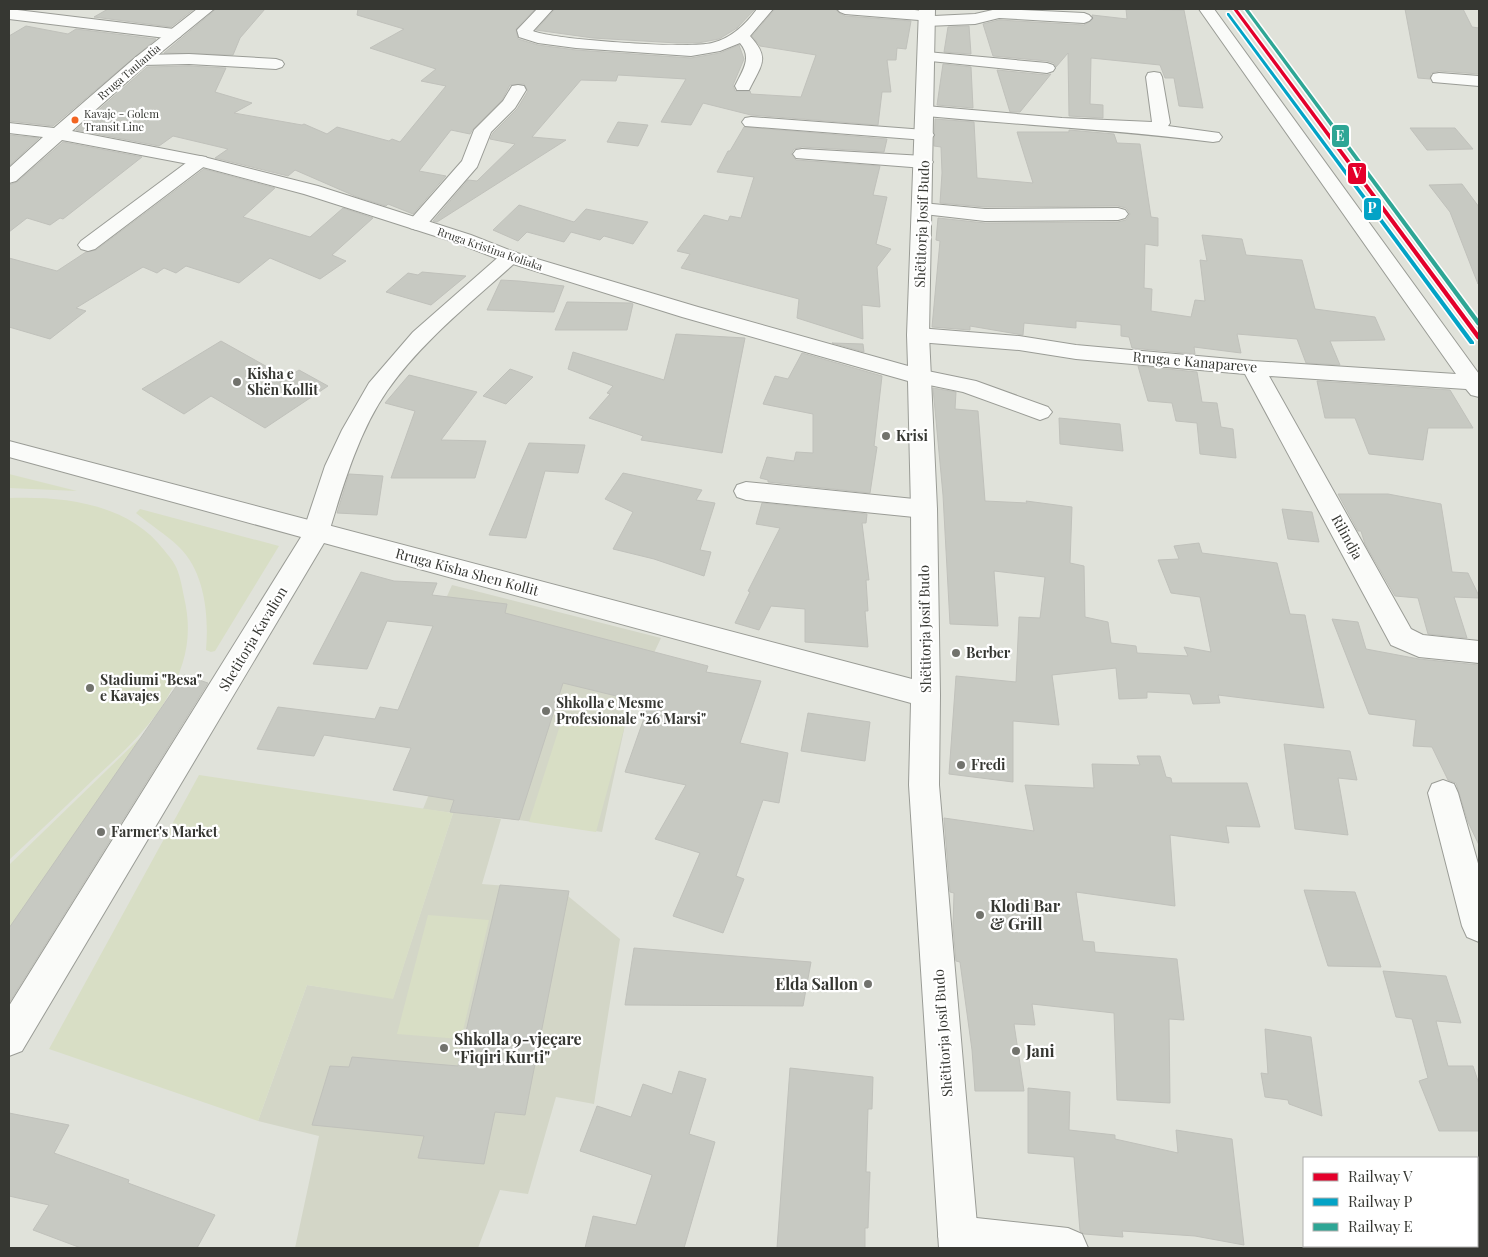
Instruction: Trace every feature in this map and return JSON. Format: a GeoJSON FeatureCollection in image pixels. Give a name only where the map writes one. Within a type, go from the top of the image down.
{"type":"FeatureCollection","features":[{"type":"Feature","properties":{"kind":"street","name":"Rruga Taulantia"},"geometry":{"type":"LineString","coordinates":[[9,177],[142,60],[206,9]]}},
{"type":"Feature","properties":{"kind":"street"},"geometry":{"type":"LineString","coordinates":[[545,9],[525,30],[525,34],[576,43],[690,51],[715,48],[742,36],[750,30],[764,9]]}},
{"type":"Feature","properties":{"kind":"street"},"geometry":{"type":"LineString","coordinates":[[845,9],[975,19],[1000,13],[1084,18]]}},
{"type":"Feature","properties":{"kind":"street"},"geometry":{"type":"LineString","coordinates":[[1206,9],[1476,386]]}},
{"type":"Feature","properties":{"kind":"street"},"geometry":{"type":"LineString","coordinates":[[9,14],[174,34]]}},
{"type":"Feature","properties":{"kind":"street","name":"Shëtitorja Josif Budo"},"geometry":{"type":"LineString","coordinates":[[926,15],[928,57],[918,335],[924,508],[926,694],[924,785],[959,1242]]}},
{"type":"Feature","properties":{"kind":"street"},"geometry":{"type":"LineString","coordinates":[[742,36],[756,52],[756,58],[743,86]]}},
{"type":"Feature","properties":{"kind":"street"},"geometry":{"type":"LineString","coordinates":[[928,57],[1047,68]]}},
{"type":"Feature","properties":{"kind":"street"},"geometry":{"type":"LineString","coordinates":[[142,60],[189,59],[276,64]]}},
{"type":"Feature","properties":{"kind":"street"},"geometry":{"type":"LineString","coordinates":[[802,154],[925,136],[1062,123],[1159,127],[1161,123],[1154,77]]}},
{"type":"Feature","properties":{"kind":"street"},"geometry":{"type":"LineString","coordinates":[[1439,78],[1479,81]]}},
{"type":"Feature","properties":{"kind":"street"},"geometry":{"type":"LineString","coordinates":[[416,224],[471,163],[483,130],[509,104],[518,90]]}},
{"type":"Feature","properties":{"kind":"street"},"geometry":{"type":"LineString","coordinates":[[751,122],[925,136]]}},
{"type":"Feature","properties":{"kind":"street"},"geometry":{"type":"LineString","coordinates":[[1137,127],[1213,137]]}},
{"type":"Feature","properties":{"kind":"street","name":"Rruga Kristina Koliaka"},"geometry":{"type":"LineString","coordinates":[[9,128],[58,134],[200,161],[311,190],[510,257],[690,312],[918,376],[968,386],[1040,412]]}},
{"type":"Feature","properties":{"kind":"street"},"geometry":{"type":"LineString","coordinates":[[88,245],[200,161]]}},
{"type":"Feature","properties":{"kind":"street"},"geometry":{"type":"LineString","coordinates":[[922,209],[985,215],[1118,214]]}},
{"type":"Feature","properties":{"kind":"street","name":"Shetitorja Kavalion"},"geometry":{"type":"LineString","coordinates":[[9,1038],[310,545],[338,466],[354,430],[377,388],[421,337],[510,257]]}},
{"type":"Feature","properties":{"kind":"street","name":"Rruga e Kanapareve"},"geometry":{"type":"LineString","coordinates":[[918,335],[1019,343],[1076,352],[1476,386]]}},
{"type":"Feature","properties":{"kind":"street","name":"Rilindja"},"geometry":{"type":"LineString","coordinates":[[1253,368],[1401,637],[1419,646],[1479,652]]}},
{"type":"Feature","properties":{"kind":"street","name":"Rruga Kisha Shen Kollit"},"geometry":{"type":"LineString","coordinates":[[9,449],[926,694]]}},
{"type":"Feature","properties":{"kind":"street"},"geometry":{"type":"LineString","coordinates":[[746,491],[924,508]]}},
{"type":"Feature","properties":{"kind":"street"},"geometry":{"type":"LineString","coordinates":[[1444,793],[1479,926]]}},
{"type":"Feature","properties":{"kind":"street"},"geometry":{"type":"LineString","coordinates":[[959,1242],[1068,1248]]}},
{"type":"Feature","properties":{"kind":"shaded area","name":"Shkolla 9-vjeçare \"Fiqiri Kurti\""},"geometry":{"type":"Polygon","coordinates":[[[452,585],[661,638],[633,698],[625,725],[602,832],[460,813],[501,819],[482,884],[569,891],[568,896],[620,939],[594,1104],[556,1097],[528,1194],[500,1190],[478,1248],[295,1248],[319,1136],[258,1121],[307,985],[393,998],[453,813],[423,809],[474,683],[412,675],[452,585]]]}},
{"type":"Feature","properties":{"kind":"green space"},"geometry":{"type":"Polygon","coordinates":[[[9,474],[77,491],[9,488],[9,474]]]}},
{"type":"Feature","properties":{"kind":"green space","name":"Stadiumi \"Besa\" e Kavajes"},"geometry":{"type":"Polygon","coordinates":[[[9,498],[72,501],[93,506],[113,512],[149,534],[171,559],[178,572],[187,611],[188,637],[183,662],[174,686],[152,720],[125,750],[9,860],[9,498]]]}},
{"type":"Feature","properties":{"kind":"green space"},"geometry":{"type":"Polygon","coordinates":[[[140,509],[279,546],[215,651],[206,650],[206,609],[195,569],[179,547],[136,513],[140,509]]]}},
{"type":"Feature","properties":{"kind":"green space"},"geometry":{"type":"Polygon","coordinates":[[[563,716],[625,725],[596,832],[529,822],[563,716]]]}},
{"type":"Feature","properties":{"kind":"green space"},"geometry":{"type":"Polygon","coordinates":[[[141,737],[70,846],[9,933],[9,865],[141,737]]]}},
{"type":"Feature","properties":{"kind":"green space"},"geometry":{"type":"Polygon","coordinates":[[[199,775],[453,813],[393,999],[307,985],[258,1121],[49,1049],[199,775]]]}},
{"type":"Feature","properties":{"kind":"green space"},"geometry":{"type":"Polygon","coordinates":[[[428,915],[489,920],[461,1039],[397,1034],[428,915]]]}},
{"type":"Feature","properties":{"kind":"building"},"geometry":{"type":"Polygon","coordinates":[[[108,9],[194,9],[171,27],[94,17],[108,9]]]}},
{"type":"Feature","properties":{"kind":"building"},"geometry":{"type":"Polygon","coordinates":[[[216,9],[265,9],[240,38],[233,55],[164,53],[216,9]]]}},
{"type":"Feature","properties":{"kind":"building"},"geometry":{"type":"Polygon","coordinates":[[[358,9],[535,9],[516,29],[518,39],[538,45],[576,50],[691,58],[720,53],[739,45],[744,59],[733,85],[735,91],[750,91],[751,94],[801,97],[816,55],[760,46],[752,36],[775,9],[835,9],[845,16],[911,21],[906,49],[897,48],[896,60],[887,60],[891,92],[882,92],[878,125],[751,115],[703,103],[691,125],[661,122],[686,79],[618,75],[616,81],[581,80],[532,137],[566,140],[437,222],[433,221],[468,180],[477,181],[515,144],[490,139],[493,133],[517,109],[528,91],[524,84],[510,85],[502,100],[470,134],[451,130],[419,171],[446,176],[413,214],[388,204],[386,206],[357,197],[295,170],[288,176],[215,158],[228,149],[173,136],[159,146],[76,130],[147,67],[189,66],[226,68],[215,92],[252,103],[234,113],[304,124],[327,134],[337,127],[389,141],[392,139],[400,142],[446,86],[421,81],[436,69],[370,48],[404,29],[357,15],[358,9]]]}},
{"type":"Feature","properties":{"kind":"building"},"geometry":{"type":"Polygon","coordinates":[[[555,9],[755,9],[737,28],[719,39],[698,43],[677,43],[593,38],[536,30],[555,9]]]}},
{"type":"Feature","properties":{"kind":"building"},"geometry":{"type":"Polygon","coordinates":[[[1126,9],[1184,10],[1203,108],[1179,106],[1174,78],[1165,78],[1160,65],[1091,58],[1090,104],[1103,105],[1103,118],[1069,116],[1068,53],[1056,67],[1054,63],[1047,61],[993,56],[983,24],[999,20],[1084,25],[1093,19],[1092,15],[1127,19],[1126,9]]]}},
{"type":"Feature","properties":{"kind":"building"},"geometry":{"type":"Polygon","coordinates":[[[1405,9],[1463,9],[1472,27],[1479,28],[1479,74],[1439,71],[1431,73],[1430,79],[1418,78],[1405,9]]]}},
{"type":"Feature","properties":{"kind":"building"},"geometry":{"type":"Polygon","coordinates":[[[26,26],[68,34],[76,29],[156,39],[53,126],[9,121],[9,36],[26,26]]]}},
{"type":"Feature","properties":{"kind":"building"},"geometry":{"type":"Polygon","coordinates":[[[969,26],[971,54],[944,52],[948,27],[969,26]]]}},
{"type":"Feature","properties":{"kind":"building"},"geometry":{"type":"Polygon","coordinates":[[[943,64],[971,67],[973,108],[937,105],[943,64]]]}},
{"type":"Feature","properties":{"kind":"building"},"geometry":{"type":"Polygon","coordinates":[[[997,70],[1051,74],[1020,112],[1010,112],[997,70]]]}},
{"type":"Feature","properties":{"kind":"building"},"geometry":{"type":"Polygon","coordinates":[[[935,119],[974,122],[977,178],[1033,183],[1017,132],[1069,132],[1069,130],[1114,134],[1117,143],[1140,144],[1151,217],[1158,218],[1158,246],[1145,244],[1144,288],[1152,289],[1151,311],[1191,317],[1195,300],[1205,301],[1200,260],[1207,261],[1202,235],[1242,239],[1246,255],[1302,260],[1315,309],[1375,317],[1385,340],[1330,341],[1340,365],[1306,363],[1297,339],[1237,334],[1241,353],[1194,347],[1195,354],[1132,348],[1129,337],[1121,336],[1121,325],[1076,321],[1076,328],[1024,323],[1023,335],[970,326],[970,330],[932,327],[940,241],[936,240],[938,218],[985,223],[1118,222],[1126,220],[1130,214],[1126,208],[1118,206],[985,207],[940,203],[941,147],[934,146],[935,119]]]}},
{"type":"Feature","properties":{"kind":"building"},"geometry":{"type":"Polygon","coordinates":[[[618,122],[648,125],[638,146],[607,142],[618,122]]]}},
{"type":"Feature","properties":{"kind":"building"},"geometry":{"type":"Polygon","coordinates":[[[744,127],[887,139],[884,152],[802,147],[794,149],[791,154],[796,160],[880,166],[873,195],[887,197],[876,244],[891,249],[877,267],[880,307],[862,305],[863,339],[797,318],[799,299],[681,268],[690,254],[677,251],[704,215],[728,221],[730,216],[741,218],[754,177],[717,172],[744,127]]]}},
{"type":"Feature","properties":{"kind":"building"},"geometry":{"type":"Polygon","coordinates":[[[1410,128],[1455,128],[1473,149],[1427,150],[1410,128]]]}},
{"type":"Feature","properties":{"kind":"building"},"geometry":{"type":"Polygon","coordinates":[[[9,135],[39,138],[9,166],[9,135]]]}},
{"type":"Feature","properties":{"kind":"building"},"geometry":{"type":"Polygon","coordinates":[[[63,142],[142,157],[63,219],[60,218],[50,225],[27,218],[9,232],[9,185],[17,182],[63,142]]]}},
{"type":"Feature","properties":{"kind":"building"},"geometry":{"type":"Polygon","coordinates":[[[204,169],[275,188],[243,217],[310,237],[343,208],[373,218],[332,255],[346,261],[320,279],[270,258],[239,283],[186,266],[176,273],[164,268],[157,273],[143,267],[76,308],[86,311],[50,339],[9,327],[9,258],[57,271],[86,252],[96,250],[204,169]]]}},
{"type":"Feature","properties":{"kind":"building"},"geometry":{"type":"Polygon","coordinates":[[[1462,184],[1479,207],[1478,284],[1450,212],[1429,185],[1462,184]]]}},
{"type":"Feature","properties":{"kind":"building"},"geometry":{"type":"Polygon","coordinates":[[[519,205],[574,222],[586,209],[648,222],[633,244],[604,236],[600,240],[571,232],[564,242],[527,232],[518,241],[493,230],[519,205]]]}},
{"type":"Feature","properties":{"kind":"building"},"geometry":{"type":"Polygon","coordinates":[[[422,272],[466,276],[431,305],[386,292],[408,273],[418,275],[422,272]]]}},
{"type":"Feature","properties":{"kind":"building"},"geometry":{"type":"Polygon","coordinates":[[[501,280],[564,286],[554,312],[487,310],[501,280]]]}},
{"type":"Feature","properties":{"kind":"building"},"geometry":{"type":"Polygon","coordinates":[[[567,302],[631,303],[633,304],[627,330],[555,330],[567,302]]]}},
{"type":"Feature","properties":{"kind":"building"},"geometry":{"type":"Polygon","coordinates":[[[676,334],[745,338],[722,453],[641,440],[643,436],[589,418],[610,394],[607,393],[613,386],[568,369],[573,352],[664,380],[676,334]]]}},
{"type":"Feature","properties":{"kind":"building","name":"Kisha e Shën Kollit"},"geometry":{"type":"Polygon","coordinates":[[[221,341],[287,378],[299,370],[328,386],[265,428],[211,396],[184,414],[142,389],[221,341]]]}},
{"type":"Feature","properties":{"kind":"building"},"geometry":{"type":"Polygon","coordinates":[[[832,343],[863,344],[864,352],[832,343]]]}},
{"type":"Feature","properties":{"kind":"building"},"geometry":{"type":"Polygon","coordinates":[[[802,353],[882,376],[874,446],[877,447],[870,493],[768,482],[768,480],[760,478],[767,457],[794,461],[796,452],[813,453],[813,414],[763,404],[775,376],[788,379],[802,353]]]}},
{"type":"Feature","properties":{"kind":"building"},"geometry":{"type":"Polygon","coordinates":[[[1138,366],[1197,372],[1202,402],[1217,403],[1221,427],[1233,429],[1236,458],[1200,454],[1197,423],[1176,421],[1172,403],[1148,401],[1138,366]]]}},
{"type":"Feature","properties":{"kind":"building"},"geometry":{"type":"Polygon","coordinates":[[[510,369],[533,377],[506,404],[483,396],[510,369]]]}},
{"type":"Feature","properties":{"kind":"building"},"geometry":{"type":"Polygon","coordinates":[[[409,375],[477,392],[441,440],[486,441],[475,478],[391,478],[415,411],[385,403],[409,375]]]}},
{"type":"Feature","properties":{"kind":"building"},"geometry":{"type":"Polygon","coordinates":[[[1317,381],[1450,390],[1473,428],[1428,428],[1423,460],[1369,454],[1355,418],[1325,418],[1317,381]]]}},
{"type":"Feature","properties":{"kind":"building"},"geometry":{"type":"Polygon","coordinates":[[[933,388],[956,392],[955,409],[978,411],[985,501],[1027,503],[1026,501],[1072,507],[1070,563],[1084,566],[1085,617],[1108,622],[1111,643],[1136,646],[1137,653],[1188,656],[1184,647],[1211,652],[1200,597],[1171,593],[1158,560],[1179,559],[1174,546],[1199,543],[1202,553],[1277,563],[1290,614],[1305,615],[1324,708],[1218,695],[1220,703],[1193,704],[1190,694],[1147,692],[1147,698],[1119,699],[1116,668],[1052,675],[1059,725],[1013,721],[1013,782],[949,774],[956,676],[1016,682],[1019,617],[1040,618],[1045,577],[994,571],[998,626],[950,624],[943,495],[933,388]]]}},
{"type":"Feature","properties":{"kind":"building"},"geometry":{"type":"Polygon","coordinates":[[[1059,418],[1120,424],[1123,451],[1060,444],[1059,418]]]}},
{"type":"Feature","properties":{"kind":"building"},"geometry":{"type":"Polygon","coordinates":[[[529,443],[585,445],[578,473],[545,471],[526,538],[489,535],[529,443]]]}},
{"type":"Feature","properties":{"kind":"building"},"geometry":{"type":"Polygon","coordinates":[[[623,473],[702,490],[696,500],[715,503],[700,550],[711,552],[704,576],[654,559],[613,549],[633,512],[605,499],[623,473]]]}},
{"type":"Feature","properties":{"kind":"building"},"geometry":{"type":"Polygon","coordinates":[[[349,474],[383,476],[377,515],[337,513],[349,474]]]}},
{"type":"Feature","properties":{"kind":"building"},"geometry":{"type":"Polygon","coordinates":[[[1338,494],[1388,494],[1441,504],[1452,572],[1468,573],[1479,596],[1479,598],[1454,597],[1467,638],[1428,634],[1418,598],[1395,596],[1365,544],[1361,531],[1358,531],[1338,494]]]}},
{"type":"Feature","properties":{"kind":"building"},"geometry":{"type":"Polygon","coordinates":[[[762,503],[867,514],[866,523],[862,523],[869,580],[866,580],[868,611],[865,611],[868,647],[805,642],[805,609],[771,606],[759,630],[735,623],[750,592],[748,591],[780,528],[756,524],[762,503]]]}},
{"type":"Feature","properties":{"kind":"building"},"geometry":{"type":"Polygon","coordinates":[[[1282,509],[1312,512],[1319,542],[1288,539],[1282,509]]]}},
{"type":"Feature","properties":{"kind":"building"},"geometry":{"type":"Polygon","coordinates":[[[361,572],[394,581],[437,583],[432,595],[507,604],[505,613],[708,666],[706,672],[761,681],[740,743],[788,753],[779,803],[763,800],[736,876],[744,879],[723,933],[673,916],[700,853],[655,839],[686,785],[625,772],[649,704],[563,683],[519,820],[450,812],[454,800],[393,790],[411,748],[324,735],[314,756],[257,749],[278,707],[375,719],[380,707],[398,710],[433,626],[387,621],[367,669],[313,664],[361,572]]]}},
{"type":"Feature","properties":{"kind":"building"},"geometry":{"type":"Polygon","coordinates":[[[1332,619],[1358,622],[1366,649],[1419,659],[1479,665],[1479,845],[1468,822],[1456,783],[1448,780],[1432,747],[1413,746],[1416,720],[1369,714],[1332,619]]]}},
{"type":"Feature","properties":{"kind":"building","name":"Farmer's Market"},"geometry":{"type":"Polygon","coordinates":[[[184,675],[208,683],[9,1003],[9,928],[184,675]]]}},
{"type":"Feature","properties":{"kind":"building"},"geometry":{"type":"Polygon","coordinates":[[[808,713],[870,722],[865,761],[801,751],[808,713]]]}},
{"type":"Feature","properties":{"kind":"building"},"geometry":{"type":"Polygon","coordinates":[[[1284,744],[1350,751],[1357,780],[1338,778],[1348,835],[1295,829],[1284,744]]]}},
{"type":"Feature","properties":{"kind":"building"},"geometry":{"type":"Polygon","coordinates":[[[1137,756],[1160,756],[1166,777],[1171,778],[1172,783],[1247,783],[1260,827],[1226,826],[1229,843],[1170,835],[1175,906],[1076,892],[1083,941],[1094,942],[1095,952],[1177,959],[1184,1020],[1169,1019],[1170,1103],[1117,1100],[1114,1013],[1032,1004],[1035,1025],[1014,1024],[1024,1091],[975,1091],[972,1050],[960,962],[956,961],[953,926],[954,893],[950,892],[944,818],[1034,831],[1025,785],[1094,788],[1092,764],[1140,765],[1137,756]]]}},
{"type":"Feature","properties":{"kind":"building"},"geometry":{"type":"Polygon","coordinates":[[[500,885],[569,891],[525,1115],[495,1112],[484,1164],[418,1158],[424,1136],[312,1125],[330,1066],[349,1067],[352,1057],[458,1066],[500,885]]]}},
{"type":"Feature","properties":{"kind":"building"},"geometry":{"type":"Polygon","coordinates":[[[1304,890],[1355,892],[1381,967],[1328,966],[1304,890]]]}},
{"type":"Feature","properties":{"kind":"building"},"geometry":{"type":"Polygon","coordinates":[[[634,948],[811,962],[803,1006],[625,1005],[634,948]]]}},
{"type":"Feature","properties":{"kind":"building"},"geometry":{"type":"Polygon","coordinates":[[[1383,971],[1446,976],[1461,1023],[1436,1021],[1448,1066],[1473,1066],[1479,1084],[1479,1131],[1439,1131],[1419,1081],[1428,1078],[1412,1019],[1396,1017],[1383,971]]]}},
{"type":"Feature","properties":{"kind":"building"},"geometry":{"type":"Polygon","coordinates":[[[1265,1029],[1311,1037],[1322,1116],[1289,1104],[1288,1100],[1265,1097],[1261,1073],[1268,1074],[1265,1029]]]}},
{"type":"Feature","properties":{"kind":"building"},"geometry":{"type":"Polygon","coordinates":[[[790,1068],[873,1077],[872,1109],[868,1109],[866,1172],[870,1172],[868,1228],[865,1228],[865,1248],[777,1248],[790,1068]]]}},
{"type":"Feature","properties":{"kind":"building"},"geometry":{"type":"Polygon","coordinates":[[[679,1071],[706,1079],[689,1134],[715,1142],[684,1248],[585,1248],[593,1216],[636,1225],[652,1175],[580,1151],[597,1106],[631,1117],[643,1084],[672,1094],[679,1071]]]}},
{"type":"Feature","properties":{"kind":"building"},"geometry":{"type":"Polygon","coordinates":[[[1028,1088],[1070,1092],[1069,1130],[1115,1135],[1115,1139],[1178,1153],[1176,1130],[1232,1139],[1244,1245],[1195,1236],[1122,1231],[1123,1237],[1084,1234],[1080,1231],[1074,1157],[1028,1153],[1028,1088]]]}},
{"type":"Feature","properties":{"kind":"building"},"geometry":{"type":"Polygon","coordinates":[[[9,1113],[69,1125],[54,1153],[129,1180],[128,1183],[215,1215],[197,1248],[81,1248],[33,1230],[49,1205],[9,1196],[9,1113]]]}},
{"type":"Feature","properties":{"kind":"rail line","name":"V"},"geometry":{"type":"LineString","coordinates":[[1235,9],[1479,338]]}},
{"type":"Feature","properties":{"kind":"rail line","name":"E"},"geometry":{"type":"LineString","coordinates":[[1246,9],[1479,324]]}},
{"type":"Feature","properties":{"kind":"rail line","name":"P"},"geometry":{"type":"LineString","coordinates":[[1228,14],[1472,343]]}},
{"type":"Feature","properties":{"kind":"place","name":"Kavaje - Golem Transit Line"},"geometry":{"type":"Point","coordinates":[75,120]}},
{"type":"Feature","properties":{"kind":"place","name":"Kisha e Shën Kollit"},"geometry":{"type":"Point","coordinates":[237,382]}},
{"type":"Feature","properties":{"kind":"place","name":"Krisi"},"geometry":{"type":"Point","coordinates":[886,436]}},
{"type":"Feature","properties":{"kind":"place","name":"Berber"},"geometry":{"type":"Point","coordinates":[956,653]}},
{"type":"Feature","properties":{"kind":"place","name":"Stadiumi \"Besa\" e Kavajes"},"geometry":{"type":"Point","coordinates":[90,688]}},
{"type":"Feature","properties":{"kind":"place","name":"Shkolla e Mesme Profesionale \"26 Marsi\""},"geometry":{"type":"Point","coordinates":[546,711]}},
{"type":"Feature","properties":{"kind":"place","name":"Fredi"},"geometry":{"type":"Point","coordinates":[961,765]}},
{"type":"Feature","properties":{"kind":"place","name":"Farmer's Market"},"geometry":{"type":"Point","coordinates":[101,832]}},
{"type":"Feature","properties":{"kind":"place","name":"Klodi Bar & Grill"},"geometry":{"type":"Point","coordinates":[980,915]}},
{"type":"Feature","properties":{"kind":"place","name":"Elda Sallon"},"geometry":{"type":"Point","coordinates":[868,984]}},
{"type":"Feature","properties":{"kind":"place","name":"Shkolla 9-vjeçare \"Fiqiri Kurti\""},"geometry":{"type":"Point","coordinates":[444,1048]}},
{"type":"Feature","properties":{"kind":"place","name":"Jani"},"geometry":{"type":"Point","coordinates":[1016,1051]}}]}
